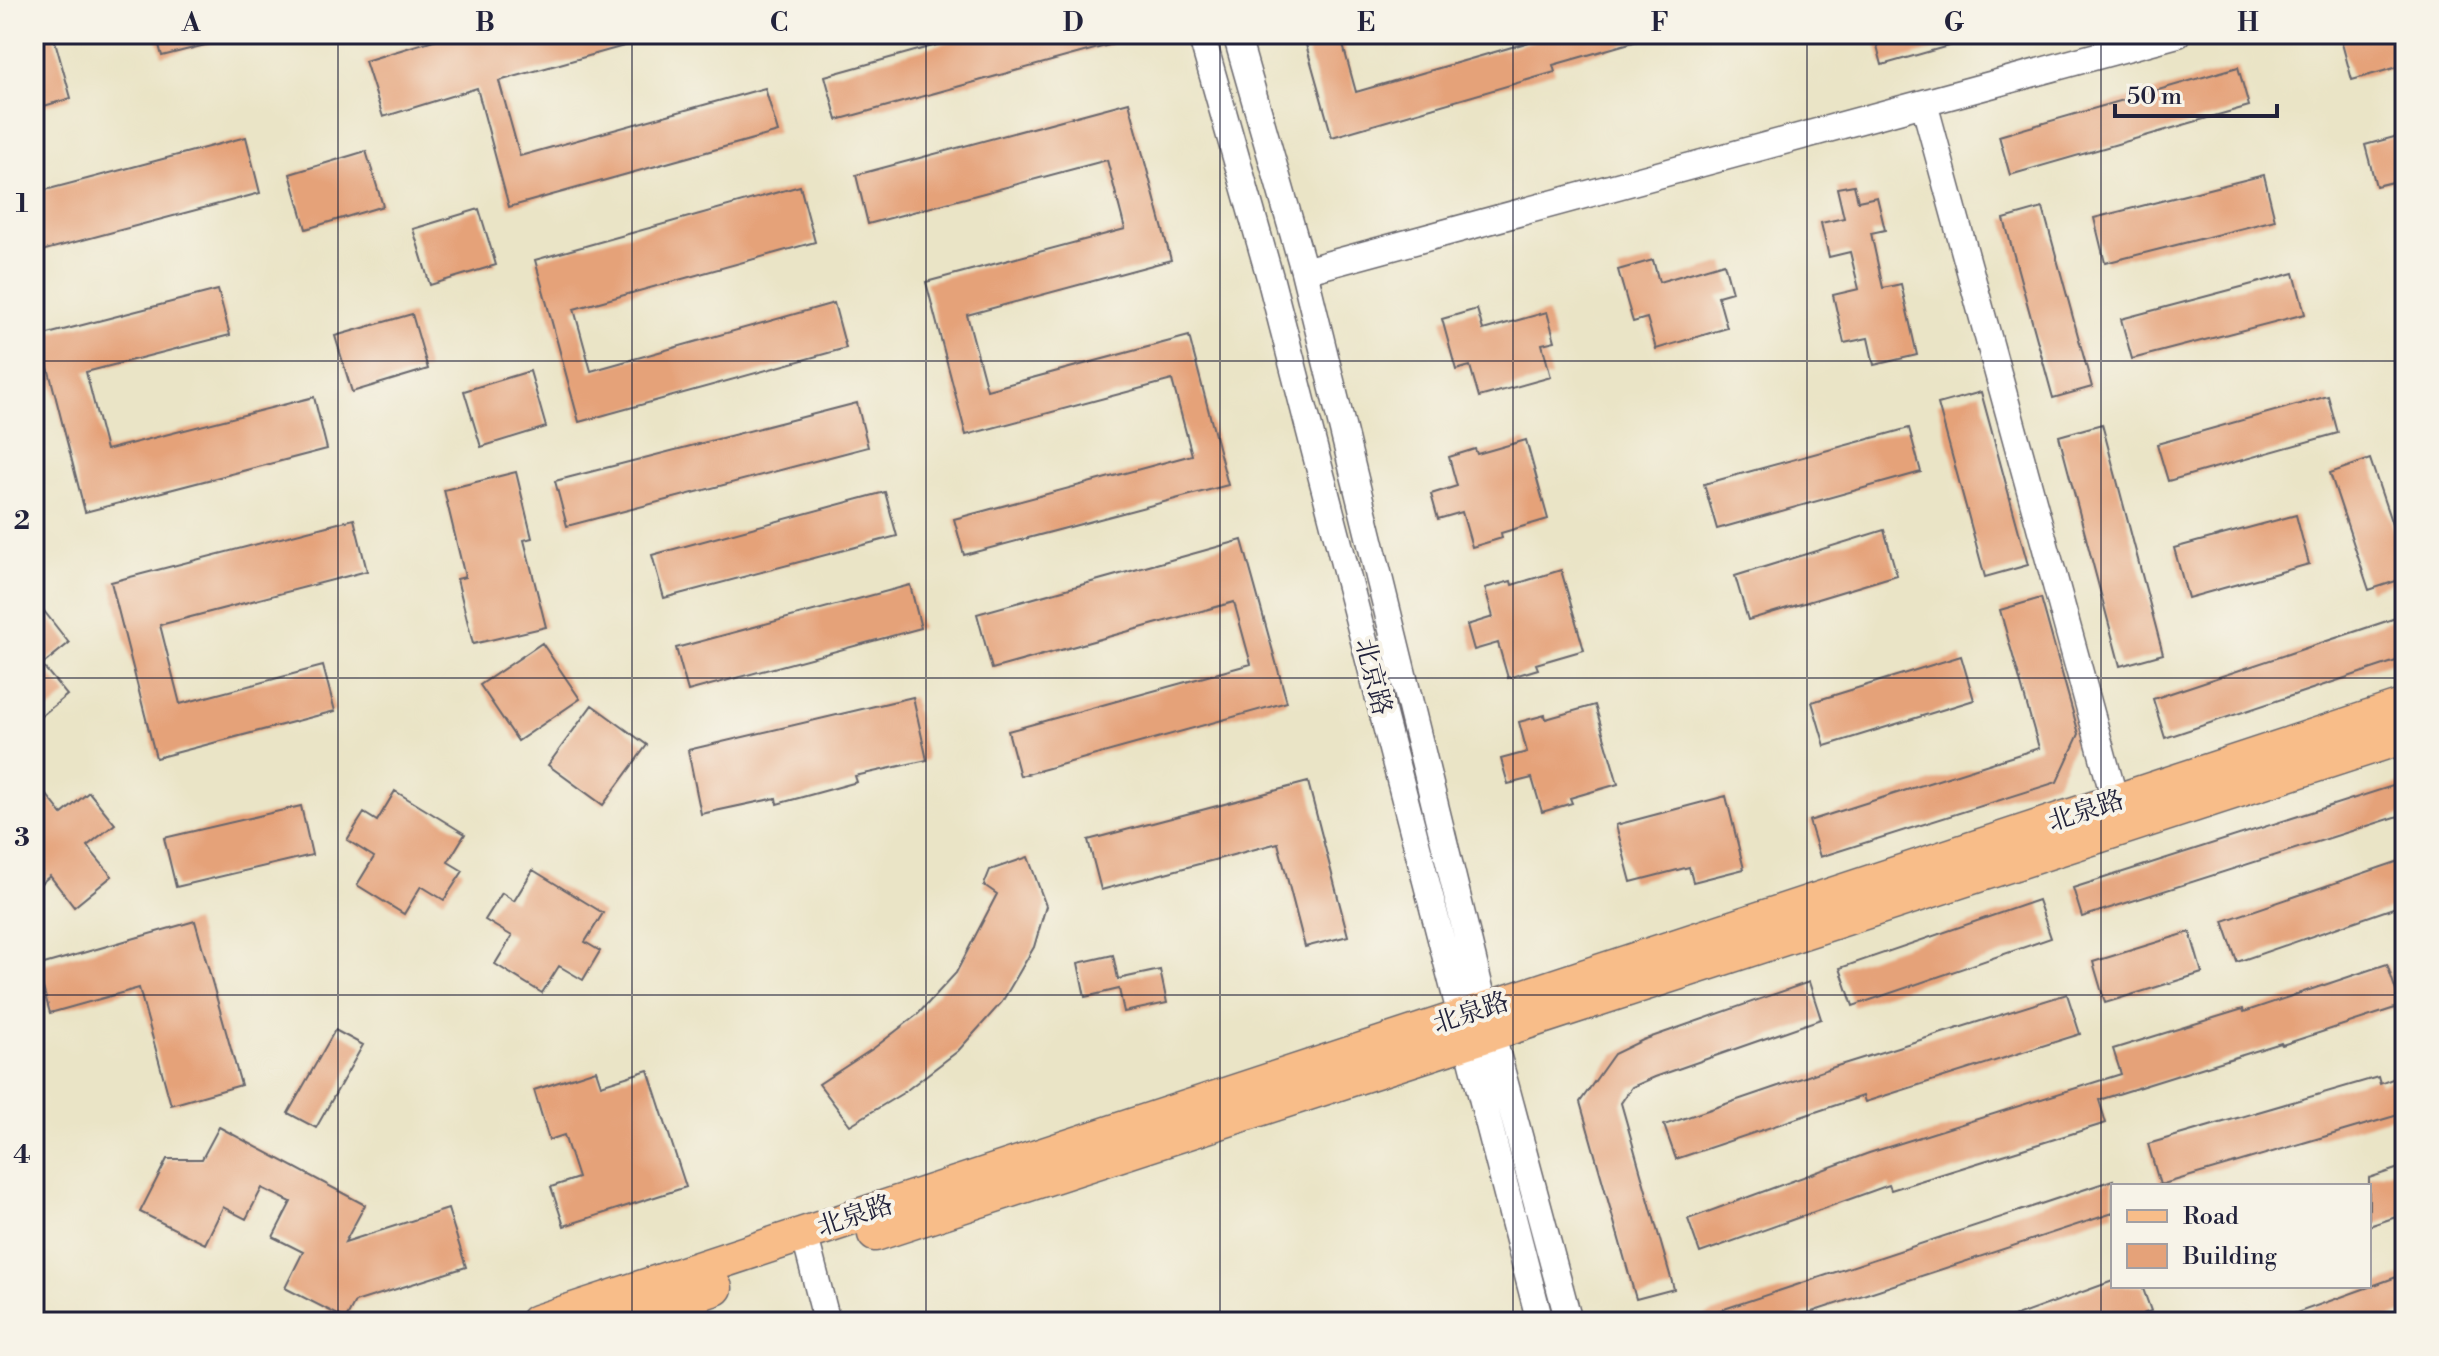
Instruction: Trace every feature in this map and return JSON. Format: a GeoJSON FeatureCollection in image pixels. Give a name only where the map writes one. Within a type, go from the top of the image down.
{"type":"FeatureCollection","features":[{"type":"Feature","properties":{"kind":"main road","name":"北泉路"},"geometry":{"type":"LineString","coordinates":[[537,1322],[807,1244],[2119,814],[2405,706]]}},
{"type":"Feature","properties":{"kind":"main road","name":"北泉路"},"geometry":{"type":"LineString","coordinates":[[2119,814],[2405,736]]}},
{"type":"Feature","properties":{"kind":"main road","name":"北泉路"},"geometry":{"type":"LineString","coordinates":[[613,1322],[807,1244]]}},
{"type":"Feature","properties":{"kind":"street","name":"北京路"},"geometry":{"type":"LineString","coordinates":[[1201,34],[1476,1025],[1569,1322]]}},
{"type":"Feature","properties":{"kind":"street","name":"北京路"},"geometry":{"type":"LineString","coordinates":[[1236,34],[1304,271],[1476,1025],[1540,1322]]}},
{"type":"Feature","properties":{"kind":"street"},"geometry":{"type":"LineString","coordinates":[[1304,271],[2178,34]]}},
{"type":"Feature","properties":{"kind":"street"},"geometry":{"type":"LineString","coordinates":[[1924,103],[2119,814]]}},
{"type":"Feature","properties":{"kind":"street"},"geometry":{"type":"LineString","coordinates":[[807,1244],[827,1322]]}},
{"type":"Feature","properties":{"kind":"street"},"geometry":{"type":"LineString","coordinates":[[34,1312],[37,1322]]}},
{"type":"Feature","properties":{"kind":"building"},"geometry":{"type":"Polygon","coordinates":[[[34,34],[53,34],[71,98],[34,109],[34,34]]]}},
{"type":"Feature","properties":{"kind":"building"},"geometry":{"type":"Polygon","coordinates":[[[156,34],[224,34],[225,40],[162,56],[156,34]]]}},
{"type":"Feature","properties":{"kind":"building"},"geometry":{"type":"Polygon","coordinates":[[[453,34],[648,34],[649,39],[499,81],[520,156],[765,88],[778,132],[509,207],[477,88],[383,117],[365,61],[453,34]]]}},
{"type":"Feature","properties":{"kind":"building"},"geometry":{"type":"Polygon","coordinates":[[[976,34],[1130,34],[1131,39],[837,120],[825,76],[976,34]]]}},
{"type":"Feature","properties":{"kind":"building"},"geometry":{"type":"Polygon","coordinates":[[[1303,34],[1340,34],[1356,92],[1557,34],[1643,34],[1644,39],[1553,65],[1555,72],[1332,137],[1303,34]]]}},
{"type":"Feature","properties":{"kind":"building"},"geometry":{"type":"Polygon","coordinates":[[[1874,34],[1973,34],[1973,39],[1882,65],[1874,34]]]}},
{"type":"Feature","properties":{"kind":"building"},"geometry":{"type":"Polygon","coordinates":[[[2405,34],[2405,65],[2352,80],[2340,36],[2405,34]]]}},
{"type":"Feature","properties":{"kind":"building"},"geometry":{"type":"Polygon","coordinates":[[[2238,67],[2249,106],[2010,175],[1999,136],[2238,67]]]}},
{"type":"Feature","properties":{"kind":"building"},"geometry":{"type":"Polygon","coordinates":[[[1129,102],[1171,260],[967,315],[987,390],[1189,336],[1228,485],[964,555],[954,519],[1192,455],[1172,380],[966,435],[926,282],[1125,229],[1107,160],[868,224],[856,175],[1129,102]]]}},
{"type":"Feature","properties":{"kind":"building"},"geometry":{"type":"Polygon","coordinates":[[[2405,134],[2405,179],[2376,186],[2365,145],[2405,134]]]}},
{"type":"Feature","properties":{"kind":"building"},"geometry":{"type":"Polygon","coordinates":[[[246,137],[260,193],[34,253],[34,193],[246,137]]]}},
{"type":"Feature","properties":{"kind":"building"},"geometry":{"type":"Polygon","coordinates":[[[366,151],[383,206],[306,229],[290,174],[366,151]]]}},
{"type":"Feature","properties":{"kind":"building"},"geometry":{"type":"Polygon","coordinates":[[[2264,175],[2275,220],[2105,263],[2094,218],[2264,175]]]}},
{"type":"Feature","properties":{"kind":"building"},"geometry":{"type":"Polygon","coordinates":[[[1854,185],[1858,201],[1877,197],[1885,230],[1871,233],[1883,288],[1901,284],[1917,355],[1874,365],[1868,338],[1844,343],[1833,295],[1859,289],[1850,252],[1829,257],[1821,223],[1844,218],[1837,188],[1854,185]]]}},
{"type":"Feature","properties":{"kind":"building"},"geometry":{"type":"Polygon","coordinates":[[[800,186],[815,242],[574,309],[591,371],[834,303],[846,348],[579,422],[535,260],[800,186]]]}},
{"type":"Feature","properties":{"kind":"building"},"geometry":{"type":"Polygon","coordinates":[[[2043,208],[2092,387],[2053,398],[2004,219],[2043,208]]]}},
{"type":"Feature","properties":{"kind":"building"},"geometry":{"type":"Polygon","coordinates":[[[479,209],[496,265],[430,285],[413,229],[479,209]]]}},
{"type":"Feature","properties":{"kind":"building"},"geometry":{"type":"Polygon","coordinates":[[[1653,260],[1659,282],[1724,263],[1732,292],[1718,296],[1727,328],[1656,349],[1647,318],[1633,322],[1618,270],[1653,260]]]}},
{"type":"Feature","properties":{"kind":"building"},"geometry":{"type":"Polygon","coordinates":[[[2294,273],[2305,314],[2132,359],[2121,319],[2294,273]]]}},
{"type":"Feature","properties":{"kind":"building"},"geometry":{"type":"Polygon","coordinates":[[[218,290],[230,335],[86,372],[106,450],[314,397],[327,449],[85,512],[40,336],[218,290]]]}},
{"type":"Feature","properties":{"kind":"building"},"geometry":{"type":"Polygon","coordinates":[[[1477,309],[1483,330],[1547,312],[1555,341],[1542,344],[1551,377],[1479,397],[1470,366],[1456,370],[1442,319],[1477,309]]]}},
{"type":"Feature","properties":{"kind":"building"},"geometry":{"type":"Polygon","coordinates":[[[412,314],[428,369],[352,392],[335,336],[412,314]]]}},
{"type":"Feature","properties":{"kind":"building"},"geometry":{"type":"Polygon","coordinates":[[[530,371],[546,427],[481,447],[464,391],[530,371]]]}},
{"type":"Feature","properties":{"kind":"building"},"geometry":{"type":"Polygon","coordinates":[[[1981,392],[2028,565],[1985,577],[1938,404],[1981,392]]]}},
{"type":"Feature","properties":{"kind":"building"},"geometry":{"type":"Polygon","coordinates":[[[2328,396],[2338,433],[2168,481],[2157,444],[2328,396]]]}},
{"type":"Feature","properties":{"kind":"building"},"geometry":{"type":"Polygon","coordinates":[[[857,403],[868,447],[567,526],[555,481],[857,403]]]}},
{"type":"Feature","properties":{"kind":"building"},"geometry":{"type":"Polygon","coordinates":[[[2102,424],[2163,654],[2120,666],[2059,436],[2102,424]]]}},
{"type":"Feature","properties":{"kind":"building"},"geometry":{"type":"Polygon","coordinates":[[[1909,428],[1921,472],[1717,529],[1704,484],[1909,428]]]}},
{"type":"Feature","properties":{"kind":"building"},"geometry":{"type":"Polygon","coordinates":[[[1526,440],[1548,519],[1501,533],[1502,538],[1472,547],[1462,512],[1438,519],[1431,494],[1457,486],[1449,457],[1475,449],[1477,454],[1526,440]]]}},
{"type":"Feature","properties":{"kind":"building"},"geometry":{"type":"Polygon","coordinates":[[[2370,459],[2405,563],[2405,578],[2369,590],[2330,473],[2370,459]]]}},
{"type":"Feature","properties":{"kind":"building"},"geometry":{"type":"Polygon","coordinates":[[[516,472],[532,538],[524,540],[546,627],[473,644],[457,579],[465,577],[444,490],[516,472]]]}},
{"type":"Feature","properties":{"kind":"building"},"geometry":{"type":"Polygon","coordinates":[[[885,492],[897,536],[664,598],[652,555],[885,492]]]}},
{"type":"Feature","properties":{"kind":"building"},"geometry":{"type":"Polygon","coordinates":[[[2296,515],[2309,564],[2188,598],[2174,548],[2296,515]]]}},
{"type":"Feature","properties":{"kind":"building"},"geometry":{"type":"Polygon","coordinates":[[[354,519],[367,571],[160,625],[180,704],[323,666],[335,711],[156,758],[111,582],[354,519]]]}},
{"type":"Feature","properties":{"kind":"building"},"geometry":{"type":"Polygon","coordinates":[[[1884,530],[1897,575],[1748,620],[1735,576],[1884,530]]]}},
{"type":"Feature","properties":{"kind":"building"},"geometry":{"type":"Polygon","coordinates":[[[1242,540],[1287,702],[1020,776],[1008,731],[1251,664],[1234,602],[992,669],[977,614],[1242,540]]]}},
{"type":"Feature","properties":{"kind":"building"},"geometry":{"type":"Polygon","coordinates":[[[1561,570],[1584,650],[1536,664],[1538,669],[1508,678],[1498,643],[1474,650],[1467,625],[1493,617],[1485,588],[1511,581],[1512,585],[1561,570]]]}},
{"type":"Feature","properties":{"kind":"building"},"geometry":{"type":"Polygon","coordinates":[[[910,585],[921,628],[688,691],[676,648],[910,585]]]}},
{"type":"Feature","properties":{"kind":"building"},"geometry":{"type":"Polygon","coordinates":[[[2041,598],[2079,734],[2057,782],[1820,857],[1809,821],[2039,748],[2000,610],[2041,598]]]}},
{"type":"Feature","properties":{"kind":"building"},"geometry":{"type":"Polygon","coordinates":[[[44,611],[69,643],[42,665],[67,695],[34,722],[34,619],[44,611]]]}},
{"type":"Feature","properties":{"kind":"building"},"geometry":{"type":"Polygon","coordinates":[[[2405,615],[2405,658],[2165,738],[2153,699],[2405,615]]]}},
{"type":"Feature","properties":{"kind":"building"},"geometry":{"type":"Polygon","coordinates":[[[542,643],[580,699],[518,741],[480,685],[542,643]]]}},
{"type":"Feature","properties":{"kind":"building"},"geometry":{"type":"Polygon","coordinates":[[[1961,656],[1974,700],[1825,746],[1812,702],[1961,656]]]}},
{"type":"Feature","properties":{"kind":"building"},"geometry":{"type":"Polygon","coordinates":[[[913,697],[927,760],[855,776],[857,782],[777,804],[776,798],[701,814],[688,750],[913,697]]]}},
{"type":"Feature","properties":{"kind":"building"},"geometry":{"type":"Polygon","coordinates":[[[592,705],[647,745],[603,805],[548,765],[592,705]]]}},
{"type":"Feature","properties":{"kind":"building"},"geometry":{"type":"Polygon","coordinates":[[[1595,705],[1618,784],[1570,798],[1572,803],[1542,812],[1532,778],[1508,784],[1501,759],[1527,752],[1519,722],[1545,715],[1546,719],[1595,705]]]}},
{"type":"Feature","properties":{"kind":"building"},"geometry":{"type":"Polygon","coordinates":[[[1308,782],[1348,936],[1305,947],[1278,843],[1101,890],[1088,840],[1308,782]]]}},
{"type":"Feature","properties":{"kind":"building"},"geometry":{"type":"Polygon","coordinates":[[[2405,782],[2405,814],[2082,917],[2073,888],[2405,782]]]}},
{"type":"Feature","properties":{"kind":"building"},"geometry":{"type":"Polygon","coordinates":[[[395,791],[465,834],[448,862],[463,871],[444,900],[421,886],[404,914],[357,885],[374,857],[347,840],[364,813],[377,821],[395,791]]]}},
{"type":"Feature","properties":{"kind":"building"},"geometry":{"type":"Polygon","coordinates":[[[89,792],[115,824],[87,846],[112,876],[74,907],[50,876],[34,889],[34,803],[46,794],[62,814],[89,792]]]}},
{"type":"Feature","properties":{"kind":"building"},"geometry":{"type":"Polygon","coordinates":[[[1726,796],[1744,869],[1693,882],[1689,867],[1631,882],[1616,825],[1726,796]]]}},
{"type":"Feature","properties":{"kind":"building"},"geometry":{"type":"Polygon","coordinates":[[[301,806],[312,855],[176,887],[164,838],[301,806]]]}},
{"type":"Feature","properties":{"kind":"building"},"geometry":{"type":"Polygon","coordinates":[[[1028,857],[1046,906],[1034,947],[1002,1002],[958,1051],[903,1093],[850,1125],[819,1084],[918,1014],[956,973],[997,894],[984,885],[990,870],[1028,857]]]}},
{"type":"Feature","properties":{"kind":"building"},"geometry":{"type":"Polygon","coordinates":[[[2402,860],[2405,904],[2237,962],[2223,921],[2402,860]]]}},
{"type":"Feature","properties":{"kind":"building"},"geometry":{"type":"Polygon","coordinates":[[[533,870],[603,913],[585,942],[600,951],[583,980],[559,966],[542,993],[495,964],[512,936],[485,920],[502,893],[514,901],[533,870]]]}},
{"type":"Feature","properties":{"kind":"building"},"geometry":{"type":"Polygon","coordinates":[[[2038,900],[2051,938],[1853,1006],[1840,968],[2038,900]]]}},
{"type":"Feature","properties":{"kind":"building"},"geometry":{"type":"Polygon","coordinates":[[[195,921],[241,1085],[171,1105],[139,988],[50,1013],[37,966],[195,921]]]}},
{"type":"Feature","properties":{"kind":"building"},"geometry":{"type":"Polygon","coordinates":[[[2190,932],[2202,973],[2105,1003],[2093,962],[2190,932]]]}},
{"type":"Feature","properties":{"kind":"building"},"geometry":{"type":"Polygon","coordinates":[[[1113,955],[1118,979],[1160,970],[1167,1003],[1124,1012],[1119,989],[1085,997],[1078,963],[1113,955]]]}},
{"type":"Feature","properties":{"kind":"building"},"geometry":{"type":"Polygon","coordinates":[[[2387,964],[2401,1006],[2099,1100],[2106,1123],[1891,1190],[1889,1185],[1700,1253],[1688,1219],[1869,1153],[2121,1074],[2113,1049],[2243,1009],[2244,1012],[2387,964]]]}},
{"type":"Feature","properties":{"kind":"building"},"geometry":{"type":"Polygon","coordinates":[[[1809,982],[1821,1019],[1655,1077],[1632,1087],[1621,1103],[1674,1289],[1636,1299],[1580,1102],[1614,1054],[1643,1040],[1809,982]]]}},
{"type":"Feature","properties":{"kind":"building"},"geometry":{"type":"Polygon","coordinates":[[[2067,994],[2080,1034],[1865,1102],[1863,1096],[1676,1159],[1664,1125],[1837,1066],[2067,994]]]}},
{"type":"Feature","properties":{"kind":"building"},"geometry":{"type":"Polygon","coordinates":[[[335,1030],[363,1045],[316,1128],[288,1113],[335,1030]]]}},
{"type":"Feature","properties":{"kind":"building"},"geometry":{"type":"Polygon","coordinates":[[[596,1070],[601,1085],[648,1070],[686,1187],[564,1226],[551,1187],[578,1178],[564,1135],[549,1140],[534,1090],[596,1070]]]}},
{"type":"Feature","properties":{"kind":"building"},"geometry":{"type":"Polygon","coordinates":[[[2405,1074],[2405,1113],[2160,1184],[2148,1144],[2378,1077],[2380,1084],[2405,1074]]]}},
{"type":"Feature","properties":{"kind":"building"},"geometry":{"type":"Polygon","coordinates":[[[219,1127],[365,1205],[345,1242],[448,1209],[466,1267],[355,1302],[346,1319],[285,1288],[303,1252],[273,1237],[291,1202],[262,1188],[246,1219],[223,1207],[205,1244],[140,1212],[167,1159],[202,1159],[219,1127]]]}},
{"type":"Feature","properties":{"kind":"building"},"geometry":{"type":"Polygon","coordinates":[[[2405,1166],[2405,1214],[2371,1225],[2369,1178],[2405,1166]]]}},
{"type":"Feature","properties":{"kind":"building"},"geometry":{"type":"Polygon","coordinates":[[[2113,1180],[2111,1214],[1781,1322],[1695,1322],[1694,1319],[2113,1180]]]}},
{"type":"Feature","properties":{"kind":"building"},"geometry":{"type":"Polygon","coordinates":[[[2405,1274],[2405,1313],[2379,1322],[2277,1322],[2277,1320],[2405,1274]]]}},
{"type":"Feature","properties":{"kind":"building"},"geometry":{"type":"Polygon","coordinates":[[[2111,1282],[2111,1288],[2143,1288],[2151,1311],[2121,1322],[2005,1320],[2111,1282]]]}}]}
